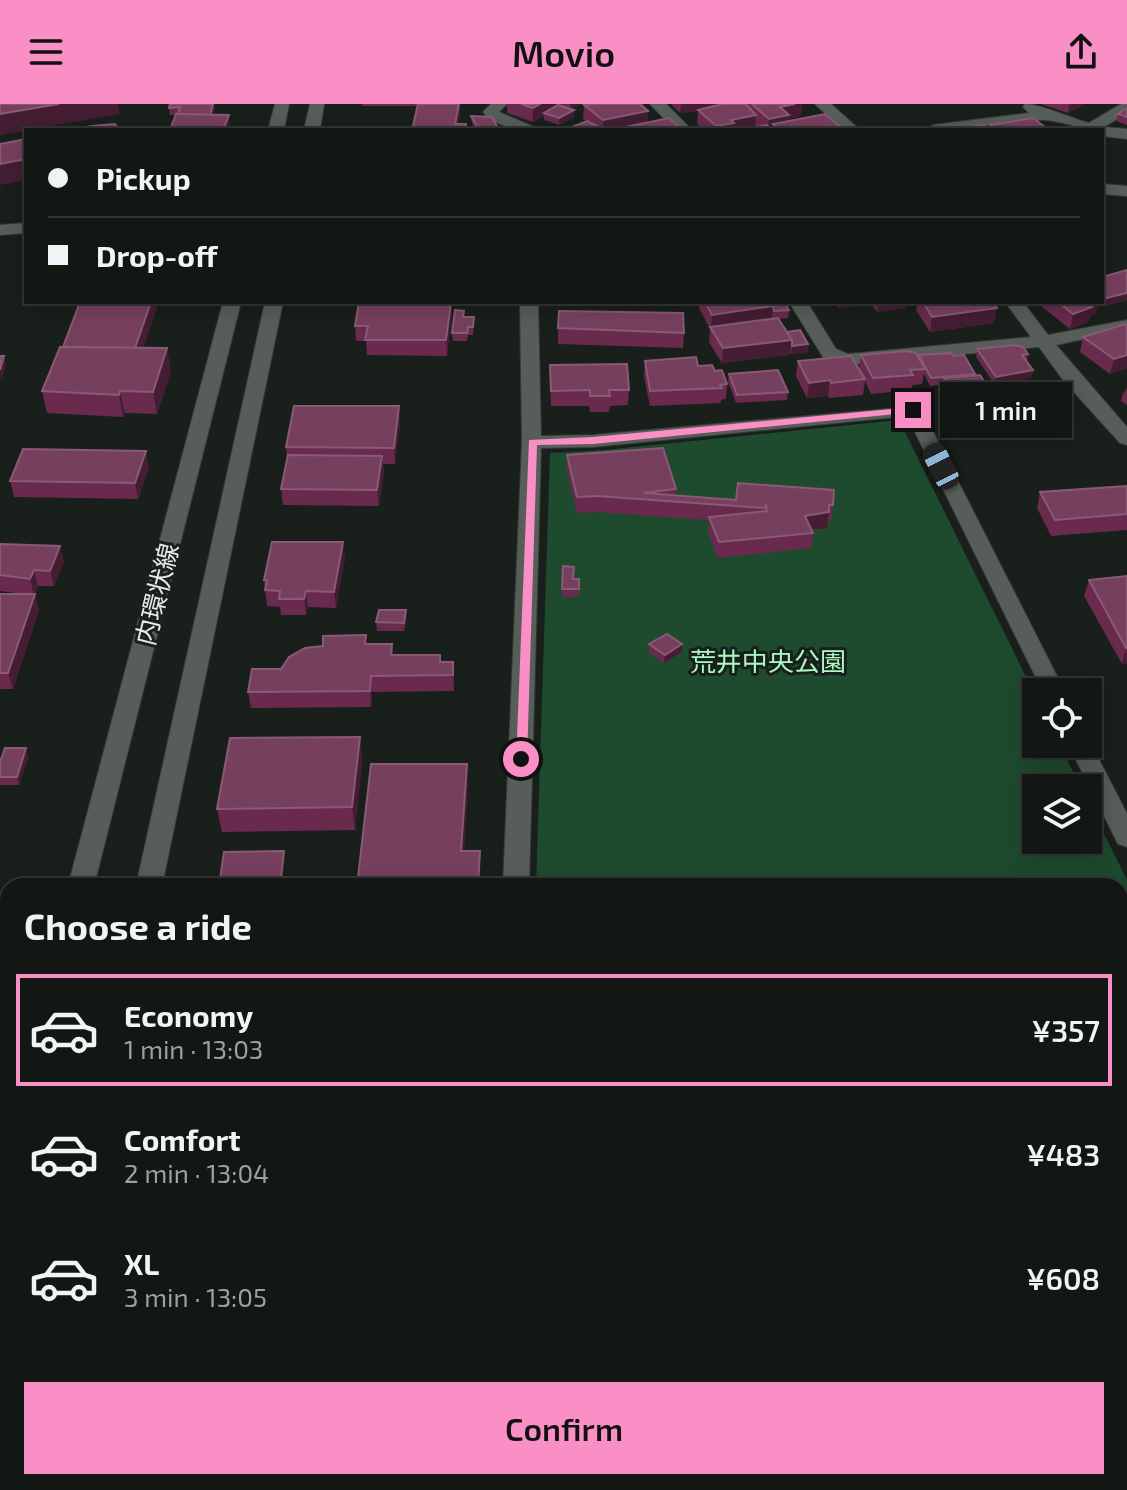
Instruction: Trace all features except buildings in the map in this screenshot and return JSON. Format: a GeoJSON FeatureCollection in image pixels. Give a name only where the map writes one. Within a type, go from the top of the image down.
{"type":"FeatureCollection","features":[{"type":"Feature","properties":{"kind":"street"},"geometry":{"type":"LineString","coordinates":[[276,128],[282,104]]}},
{"type":"Feature","properties":{"kind":"street"},"geometry":{"type":"LineString","coordinates":[[312,128],[317,104]]}},
{"type":"Feature","properties":{"kind":"street"},"geometry":{"type":"LineString","coordinates":[[500,104],[490,112],[493,115],[528,128]]}},
{"type":"Feature","properties":{"kind":"street"},"geometry":{"type":"LineString","coordinates":[[657,104],[682,128]]}},
{"type":"Feature","properties":{"kind":"street"},"geometry":{"type":"LineString","coordinates":[[822,104],[850,128]]}},
{"type":"Feature","properties":{"kind":"street"},"geometry":{"type":"LineString","coordinates":[[1025,104],[1044,115],[1089,128]]}},
{"type":"Feature","properties":{"kind":"street"},"geometry":{"type":"LineString","coordinates":[[1099,128],[1127,107]]}},
{"type":"Feature","properties":{"kind":"street"},"geometry":{"type":"LineString","coordinates":[[948,128],[1044,115]]}},
{"type":"Feature","properties":{"kind":"street"},"geometry":{"type":"LineString","coordinates":[[1104,131],[1127,134]]}},
{"type":"Feature","properties":{"kind":"street"},"geometry":{"type":"LineString","coordinates":[[1104,189],[1127,191]]}},
{"type":"Feature","properties":{"kind":"street"},"geometry":{"type":"LineString","coordinates":[[1,232],[24,228]]}},
{"type":"Feature","properties":{"kind":"street","name":"内環状線"},"geometry":{"type":"LineString","coordinates":[[83,878],[231,304]]}},
{"type":"Feature","properties":{"kind":"street","name":"内環状線"},"geometry":{"type":"LineString","coordinates":[[151,878],[274,304]]}},
{"type":"Feature","properties":{"kind":"street"},"geometry":{"type":"LineString","coordinates":[[516,878],[532,442],[529,304]]}},
{"type":"Feature","properties":{"kind":"street"},"geometry":{"type":"LineString","coordinates":[[799,304],[829,353],[846,360],[1073,338],[1127,325]]}},
{"type":"Feature","properties":{"kind":"street"},"geometry":{"type":"LineString","coordinates":[[1015,304],[1070,376],[1127,439]]}},
{"type":"Feature","properties":{"kind":"street"},"geometry":{"type":"LineString","coordinates":[[532,442],[593,441],[913,410],[1047,678]]}},
{"type":"Feature","properties":{"kind":"street"},"geometry":{"type":"LineString","coordinates":[[1087,758],[1127,838]]}},
{"type":"Feature","properties":{"kind":"green space","name":"荒井中央公園"},"geometry":{"type":"Polygon","coordinates":[[[899,420],[1027,678],[1022,678],[1022,758],[1066,758],[1074,774],[1022,774],[1022,854],[1102,854],[1102,830],[1126,878],[536,878],[550,453],[899,420]]]}},
{"type":"Feature","properties":{"kind":"route"},"geometry":{"type":"LineString","coordinates":[[521,759],[532,442],[593,441],[913,410]]}}]}
